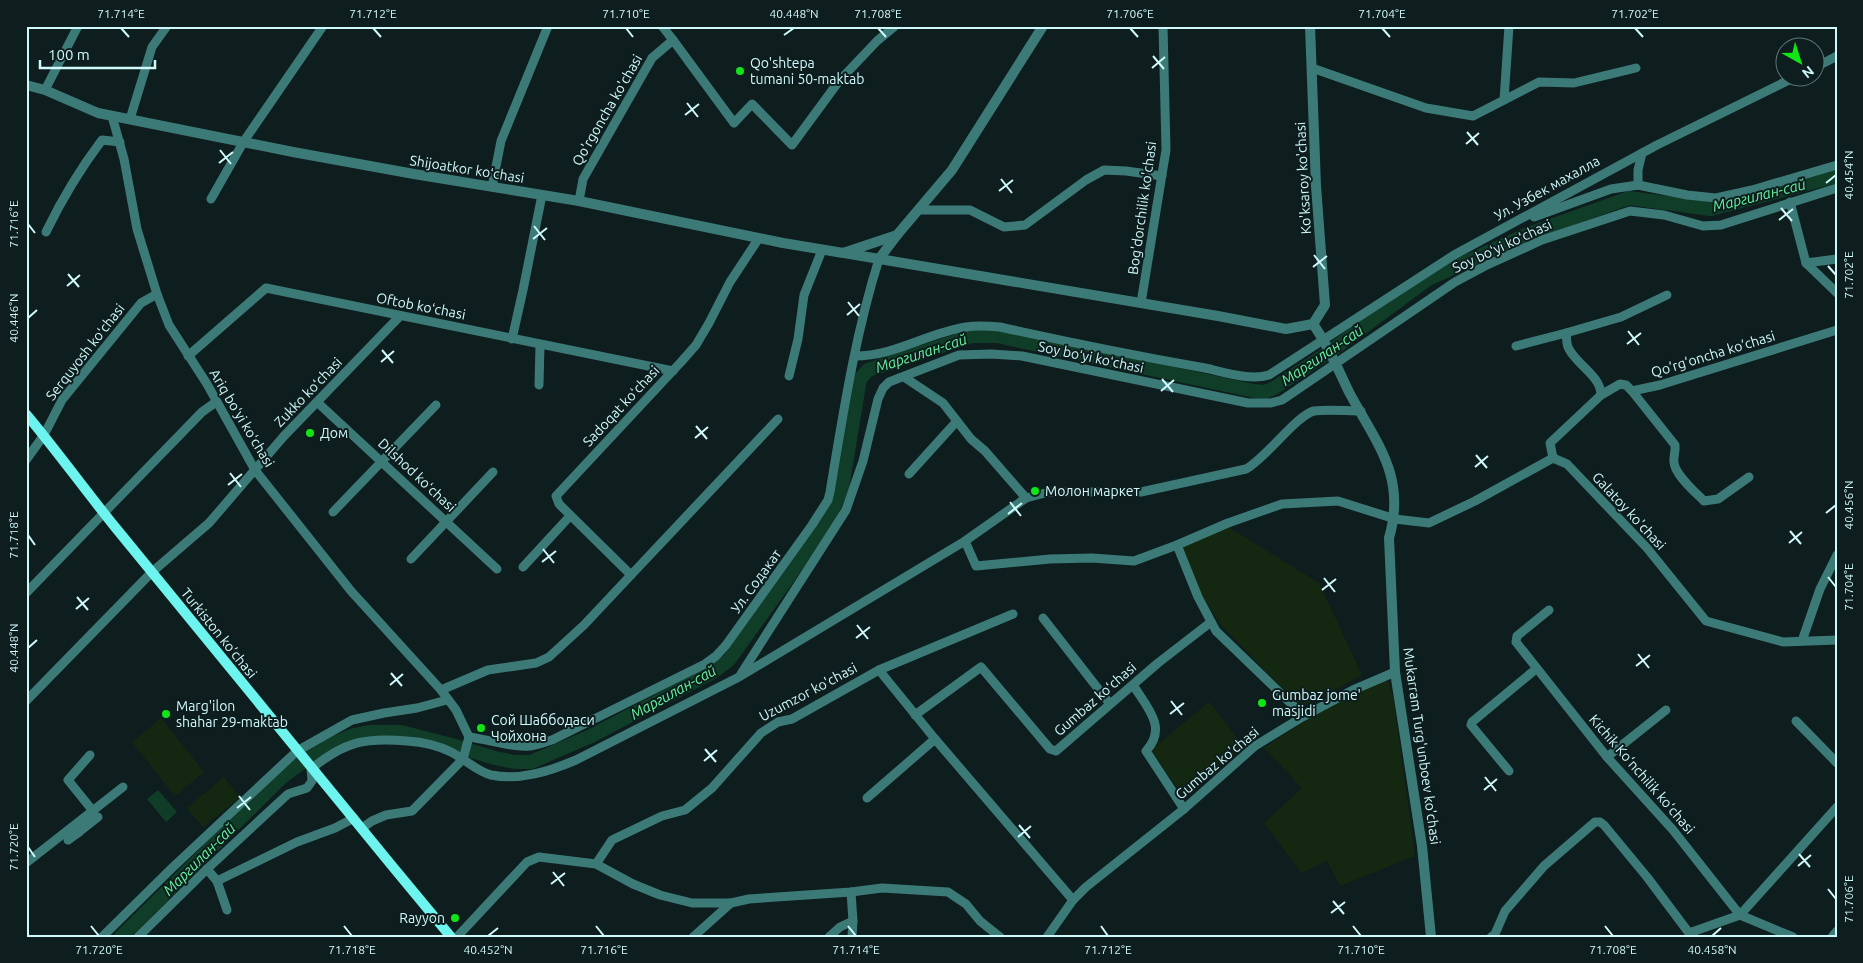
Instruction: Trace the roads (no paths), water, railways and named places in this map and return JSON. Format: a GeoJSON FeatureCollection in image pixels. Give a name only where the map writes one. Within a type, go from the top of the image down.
{"type":"FeatureCollection","features":[{"type":"Feature","properties":{"kind":"main road","name":"Turkiston ko’chasi"},"geometry":{"type":"LineString","coordinates":[[26,414],[104,514],[311,769],[354,818],[451,937]]}},
{"type":"Feature","properties":{"kind":"street"},"geometry":{"type":"LineString","coordinates":[[45,90],[78,26]]}},
{"type":"Feature","properties":{"kind":"street"},"geometry":{"type":"LineString","coordinates":[[130,119],[152,47],[167,26]]}},
{"type":"Feature","properties":{"kind":"street"},"geometry":{"type":"LineString","coordinates":[[211,198],[244,142],[323,26]]}},
{"type":"Feature","properties":{"kind":"street"},"geometry":{"type":"LineString","coordinates":[[492,187],[501,141],[548,26]]}},
{"type":"Feature","properties":{"kind":"street"},"geometry":{"type":"LineString","coordinates":[[662,26],[734,123],[752,104],[792,146],[839,81],[877,41],[895,26]]}},
{"type":"Feature","properties":{"kind":"street"},"geometry":{"type":"LineString","coordinates":[[879,259],[952,170],[1043,26]]}},
{"type":"Feature","properties":{"kind":"street","name":"Bog'dorchilik ko'chasi"},"geometry":{"type":"LineString","coordinates":[[1141,303],[1166,150],[1163,26]]}},
{"type":"Feature","properties":{"kind":"street","name":"Ko'ksaroy ko'chasi"},"geometry":{"type":"LineString","coordinates":[[1310,26],[1316,186],[1325,305],[1313,324]]}},
{"type":"Feature","properties":{"kind":"street"},"geometry":{"type":"LineString","coordinates":[[1504,100],[1509,26]]}},
{"type":"Feature","properties":{"kind":"street","name":"Qo'rgoncha ko'chasi"},"geometry":{"type":"LineString","coordinates":[[579,201],[583,179],[652,58],[673,40]]}},
{"type":"Feature","properties":{"kind":"street"},"geometry":{"type":"LineString","coordinates":[[1312,68],[1426,108],[1473,116],[1539,82],[1574,83],[1636,68]]}},
{"type":"Feature","properties":{"kind":"street","name":"Shijoatkor koʻchasi"},"geometry":{"type":"LineString","coordinates":[[26,84],[45,90],[98,113],[112,116],[244,142],[579,201],[822,250],[843,253],[900,232]]}},
{"type":"Feature","properties":{"kind":"street","name":"Ул. Узбек махалла"},"geometry":{"type":"LineString","coordinates":[[855,356],[882,354],[951,330],[983,325],[1257,377],[1269,375],[1454,255],[1642,153],[1776,87]]}},
{"type":"Feature","properties":{"kind":"street","name":"Ariq boʻyi koʻchasi"},"geometry":{"type":"LineString","coordinates":[[112,116],[124,158],[137,229],[157,294],[169,325],[255,470],[351,591],[441,690],[456,710],[469,739]]}},
{"type":"Feature","properties":{"kind":"street"},"geometry":{"type":"LineString","coordinates":[[46,232],[60,202],[80,169],[102,140],[120,142]]}},
{"type":"Feature","properties":{"kind":"street"},"geometry":{"type":"LineString","coordinates":[[1638,185],[1638,170],[1642,153]]}},
{"type":"Feature","properties":{"kind":"street"},"geometry":{"type":"LineString","coordinates":[[1499,230],[1611,189],[1638,185],[1687,195],[1716,198],[1752,190],[1837,165]]}},
{"type":"Feature","properties":{"kind":"street"},"geometry":{"type":"LineString","coordinates":[[919,210],[970,210],[1004,227],[1024,225],[1086,180],[1104,170],[1162,176]]}},
{"type":"Feature","properties":{"kind":"street","name":"Soy boʻyi koʻchasi"},"geometry":{"type":"LineString","coordinates":[[739,677],[846,510],[863,461],[878,400],[883,388],[889,382],[959,355],[1022,356],[1203,395],[1248,403],[1271,403],[1282,400],[1455,282],[1542,240],[1630,211],[1664,215],[1703,226],[1721,225],[1837,188]]}},
{"type":"Feature","properties":{"kind":"street"},"geometry":{"type":"LineString","coordinates":[[512,339],[524,290],[542,195]]}},
{"type":"Feature","properties":{"kind":"street"},"geometry":{"type":"LineString","coordinates":[[1790,202],[1806,263],[1837,294]]}},
{"type":"Feature","properties":{"kind":"street","name":"Sadoqat koʻchasi"},"geometry":{"type":"LineString","coordinates":[[631,575],[570,516],[556,501],[556,498],[558,493],[696,345],[730,282],[759,238]]}},
{"type":"Feature","properties":{"kind":"street"},"geometry":{"type":"LineString","coordinates":[[789,376],[798,339],[804,295],[822,250]]}},
{"type":"Feature","properties":{"kind":"street"},"geometry":{"type":"LineString","coordinates":[[843,253],[1286,329],[1313,324]]}},
{"type":"Feature","properties":{"kind":"street","name":"Ул. Содакат"},"geometry":{"type":"LineString","coordinates":[[469,739],[487,739],[519,746],[538,745],[576,729],[705,664],[716,656],[731,638],[828,500],[867,297],[879,259]]}},
{"type":"Feature","properties":{"kind":"street"},"geometry":{"type":"LineString","coordinates":[[1806,263],[1837,259]]}},
{"type":"Feature","properties":{"kind":"street","name":"Oftob koʻchasi"},"geometry":{"type":"LineString","coordinates":[[188,356],[266,288],[672,371]]}},
{"type":"Feature","properties":{"kind":"street","name":"Serquyosh koʻchasi"},"geometry":{"type":"LineString","coordinates":[[26,460],[44,435],[62,400],[141,303],[157,294]]}},
{"type":"Feature","properties":{"kind":"street"},"geometry":{"type":"LineString","coordinates":[[1516,346],[1621,317],[1667,295]]}},
{"type":"Feature","properties":{"kind":"street","name":"Zukko koʻchasi"},"geometry":{"type":"LineString","coordinates":[[26,702],[152,572],[209,523],[284,436],[400,316]]}},
{"type":"Feature","properties":{"kind":"street","name":"Mukarram Turg'unboev ko'chasi"},"geometry":{"type":"LineString","coordinates":[[1313,324],[1323,339],[1360,411],[1369,424],[1389,467],[1394,486],[1394,519],[1389,538],[1395,672],[1422,846],[1431,937]]}},
{"type":"Feature","properties":{"kind":"street","name":"Qo‘rg‘oncha ko‘chasi"},"geometry":{"type":"LineString","coordinates":[[1601,395],[1620,384],[1626,386],[1632,392],[1660,385],[1837,330]]}},
{"type":"Feature","properties":{"kind":"street"},"geometry":{"type":"LineString","coordinates":[[965,541],[976,566],[1050,559],[1092,558],[1134,561],[1228,523],[1282,504],[1338,501],[1394,519],[1429,523],[1475,501],[1553,458],[1550,443],[1601,395],[1601,390],[1594,377],[1568,349],[1566,333]]}},
{"type":"Feature","properties":{"kind":"street"},"geometry":{"type":"LineString","coordinates":[[539,385],[540,345]]}},
{"type":"Feature","properties":{"kind":"street"},"geometry":{"type":"LineString","coordinates":[[904,377],[943,403],[971,439],[985,451],[1026,498]]}},
{"type":"Feature","properties":{"kind":"street"},"geometry":{"type":"LineString","coordinates":[[1632,392],[1675,445],[1674,461],[1676,468],[1704,501],[1718,499],[1749,477]]}},
{"type":"Feature","properties":{"kind":"street"},"geometry":{"type":"LineString","coordinates":[[26,593],[202,412],[216,402]]}},
{"type":"Feature","properties":{"kind":"street","name":"Dilshod koʻchasi"},"geometry":{"type":"LineString","coordinates":[[317,402],[498,569]]}},
{"type":"Feature","properties":{"kind":"street"},"geometry":{"type":"LineString","coordinates":[[334,512],[436,405]]}},
{"type":"Feature","properties":{"kind":"street"},"geometry":{"type":"LineString","coordinates":[[138,937],[207,869],[288,794],[307,788],[312,781],[311,769],[335,751],[368,740],[381,738],[427,743],[464,758],[489,775],[530,775],[552,770],[576,760],[739,677],[965,541],[1026,498],[1049,492],[1140,492],[1246,469],[1256,463],[1300,419],[1312,411],[1360,411]]}},
{"type":"Feature","properties":{"kind":"street"},"geometry":{"type":"LineString","coordinates":[[441,690],[488,670],[536,663],[549,657],[584,625],[778,419]]}},
{"type":"Feature","properties":{"kind":"street"},"geometry":{"type":"LineString","coordinates":[[909,474],[957,422]]}},
{"type":"Feature","properties":{"kind":"street","name":"Galatoy ko'chasi"},"geometry":{"type":"LineString","coordinates":[[1553,458],[1567,464],[1646,548],[1706,621],[1784,642],[1837,640]]}},
{"type":"Feature","properties":{"kind":"street"},"geometry":{"type":"LineString","coordinates":[[411,559],[493,472]]}},
{"type":"Feature","properties":{"kind":"street"},"geometry":{"type":"LineString","coordinates":[[523,567],[570,516]]}},
{"type":"Feature","properties":{"kind":"street"},"geometry":{"type":"LineString","coordinates":[[1177,545],[1198,597],[1216,631],[1229,646],[1304,716]]}},
{"type":"Feature","properties":{"kind":"street"},"geometry":{"type":"LineString","coordinates":[[1802,642],[1820,589],[1837,554]]}},
{"type":"Feature","properties":{"kind":"street","name":"Kichik Ko‘nchilik ko‘chasi"},"geometry":{"type":"LineString","coordinates":[[1549,610],[1517,636],[1516,642],[1536,669],[1608,757],[1673,830],[1740,915],[1793,937]]}},
{"type":"Feature","properties":{"kind":"street","name":"Uzumzor ko'chasi"},"geometry":{"type":"LineString","coordinates":[[596,864],[612,840],[662,816],[685,810],[704,796],[748,746],[769,727],[778,722],[792,719],[879,670],[1013,614]]}},
{"type":"Feature","properties":{"kind":"street"},"geometry":{"type":"LineString","coordinates":[[1043,618],[1110,704]]}},
{"type":"Feature","properties":{"kind":"street","name":"Gumbaz koʻchasi"},"geometry":{"type":"LineString","coordinates":[[915,715],[981,667],[1052,751],[1058,750],[1158,663],[1211,622]]}},
{"type":"Feature","properties":{"kind":"street"},"geometry":{"type":"LineString","coordinates":[[1509,771],[1471,725],[1472,722],[1536,669]]}},
{"type":"Feature","properties":{"kind":"street"},"geometry":{"type":"LineString","coordinates":[[879,670],[935,739],[1073,900]]}},
{"type":"Feature","properties":{"kind":"street","name":"Gumbaz ko'chasi"},"geometry":{"type":"LineString","coordinates":[[1047,937],[1073,900],[1086,887],[1184,809],[1255,746],[1304,716],[1353,690],[1395,672]]}},
{"type":"Feature","properties":{"kind":"street"},"geometry":{"type":"LineString","coordinates":[[1133,686],[1148,707],[1157,732],[1155,739],[1146,751],[1184,809]]}},
{"type":"Feature","properties":{"kind":"street"},"geometry":{"type":"LineString","coordinates":[[102,937],[172,868],[297,751],[352,720],[417,708],[447,700]]}},
{"type":"Feature","properties":{"kind":"street"},"geometry":{"type":"LineString","coordinates":[[1608,757],[1666,710]]}},
{"type":"Feature","properties":{"kind":"street"},"geometry":{"type":"LineString","coordinates":[[1796,721],[1837,763]]}},
{"type":"Feature","properties":{"kind":"street"},"geometry":{"type":"LineString","coordinates":[[362,828],[386,815],[412,811],[464,758],[469,739]]}},
{"type":"Feature","properties":{"kind":"street"},"geometry":{"type":"LineString","coordinates":[[867,798],[935,739]]}},
{"type":"Feature","properties":{"kind":"street"},"geometry":{"type":"LineString","coordinates":[[90,755],[68,780],[96,814]]}},
{"type":"Feature","properties":{"kind":"street"},"geometry":{"type":"LineString","coordinates":[[26,863],[96,814],[123,787]]}},
{"type":"Feature","properties":{"kind":"street"},"geometry":{"type":"LineString","coordinates":[[1492,937],[1505,911],[1544,866],[1595,822],[1600,822],[1647,877],[1686,935],[1740,915],[1837,807]]}},
{"type":"Feature","properties":{"kind":"street"},"geometry":{"type":"LineString","coordinates":[[218,881],[297,842],[335,828],[354,818]]}},
{"type":"Feature","properties":{"kind":"street"},"geometry":{"type":"LineString","coordinates":[[68,840],[76,829]]}},
{"type":"Feature","properties":{"kind":"street"},"geometry":{"type":"LineString","coordinates":[[457,937],[527,862],[539,857],[596,864],[633,884],[660,895],[692,902],[731,903],[748,899],[882,888],[948,892],[966,904],[980,921],[1000,937]]}},
{"type":"Feature","properties":{"kind":"street"},"geometry":{"type":"LineString","coordinates":[[207,869],[218,881],[227,910]]}},
{"type":"Feature","properties":{"kind":"street"},"geometry":{"type":"LineString","coordinates":[[851,892],[852,937]]}},
{"type":"Feature","properties":{"kind":"street"},"geometry":{"type":"LineString","coordinates":[[693,937],[731,903]]}},
{"type":"Feature","properties":{"kind":"street"},"geometry":{"type":"LineString","coordinates":[[829,937],[840,927],[853,922]]}},
{"type":"Feature","properties":{"kind":"street"},"geometry":{"type":"LineString","coordinates":[[1832,937],[1837,932]]}},
{"type":"Feature","properties":{"kind":"waterway","name":"Маргилан-сай"},"geometry":{"type":"LineString","coordinates":[[121,937],[282,777],[322,748],[354,735],[369,732],[401,732],[495,758],[515,762],[531,762],[591,736],[713,672],[729,660],[828,522],[842,488],[860,379],[868,370],[972,336],[997,336],[1265,392],[1329,352],[1428,279],[1528,234],[1629,198],[1711,209],[1837,176]]}},
{"type":"Feature","properties":{"kind":"place","name":"Qo'shtepa tumani 50-maktab"},"geometry":{"type":"Point","coordinates":[740,71]}},
{"type":"Feature","properties":{"kind":"place","name":"Дом"},"geometry":{"type":"Point","coordinates":[310,433]}},
{"type":"Feature","properties":{"kind":"place","name":"Молон маркет"},"geometry":{"type":"Point","coordinates":[1035,491]}},
{"type":"Feature","properties":{"kind":"place","name":"Gumbaz jome' masjidi"},"geometry":{"type":"Point","coordinates":[1262,703]}},
{"type":"Feature","properties":{"kind":"place","name":"Marg'ilon shahar 29-maktab"},"geometry":{"type":"Point","coordinates":[166,714]}},
{"type":"Feature","properties":{"kind":"place","name":"Сой Шаббодаси Чойхона"},"geometry":{"type":"Point","coordinates":[481,728]}},
{"type":"Feature","properties":{"kind":"place","name":"Rayyon"},"geometry":{"type":"Point","coordinates":[455,918]}}]}
